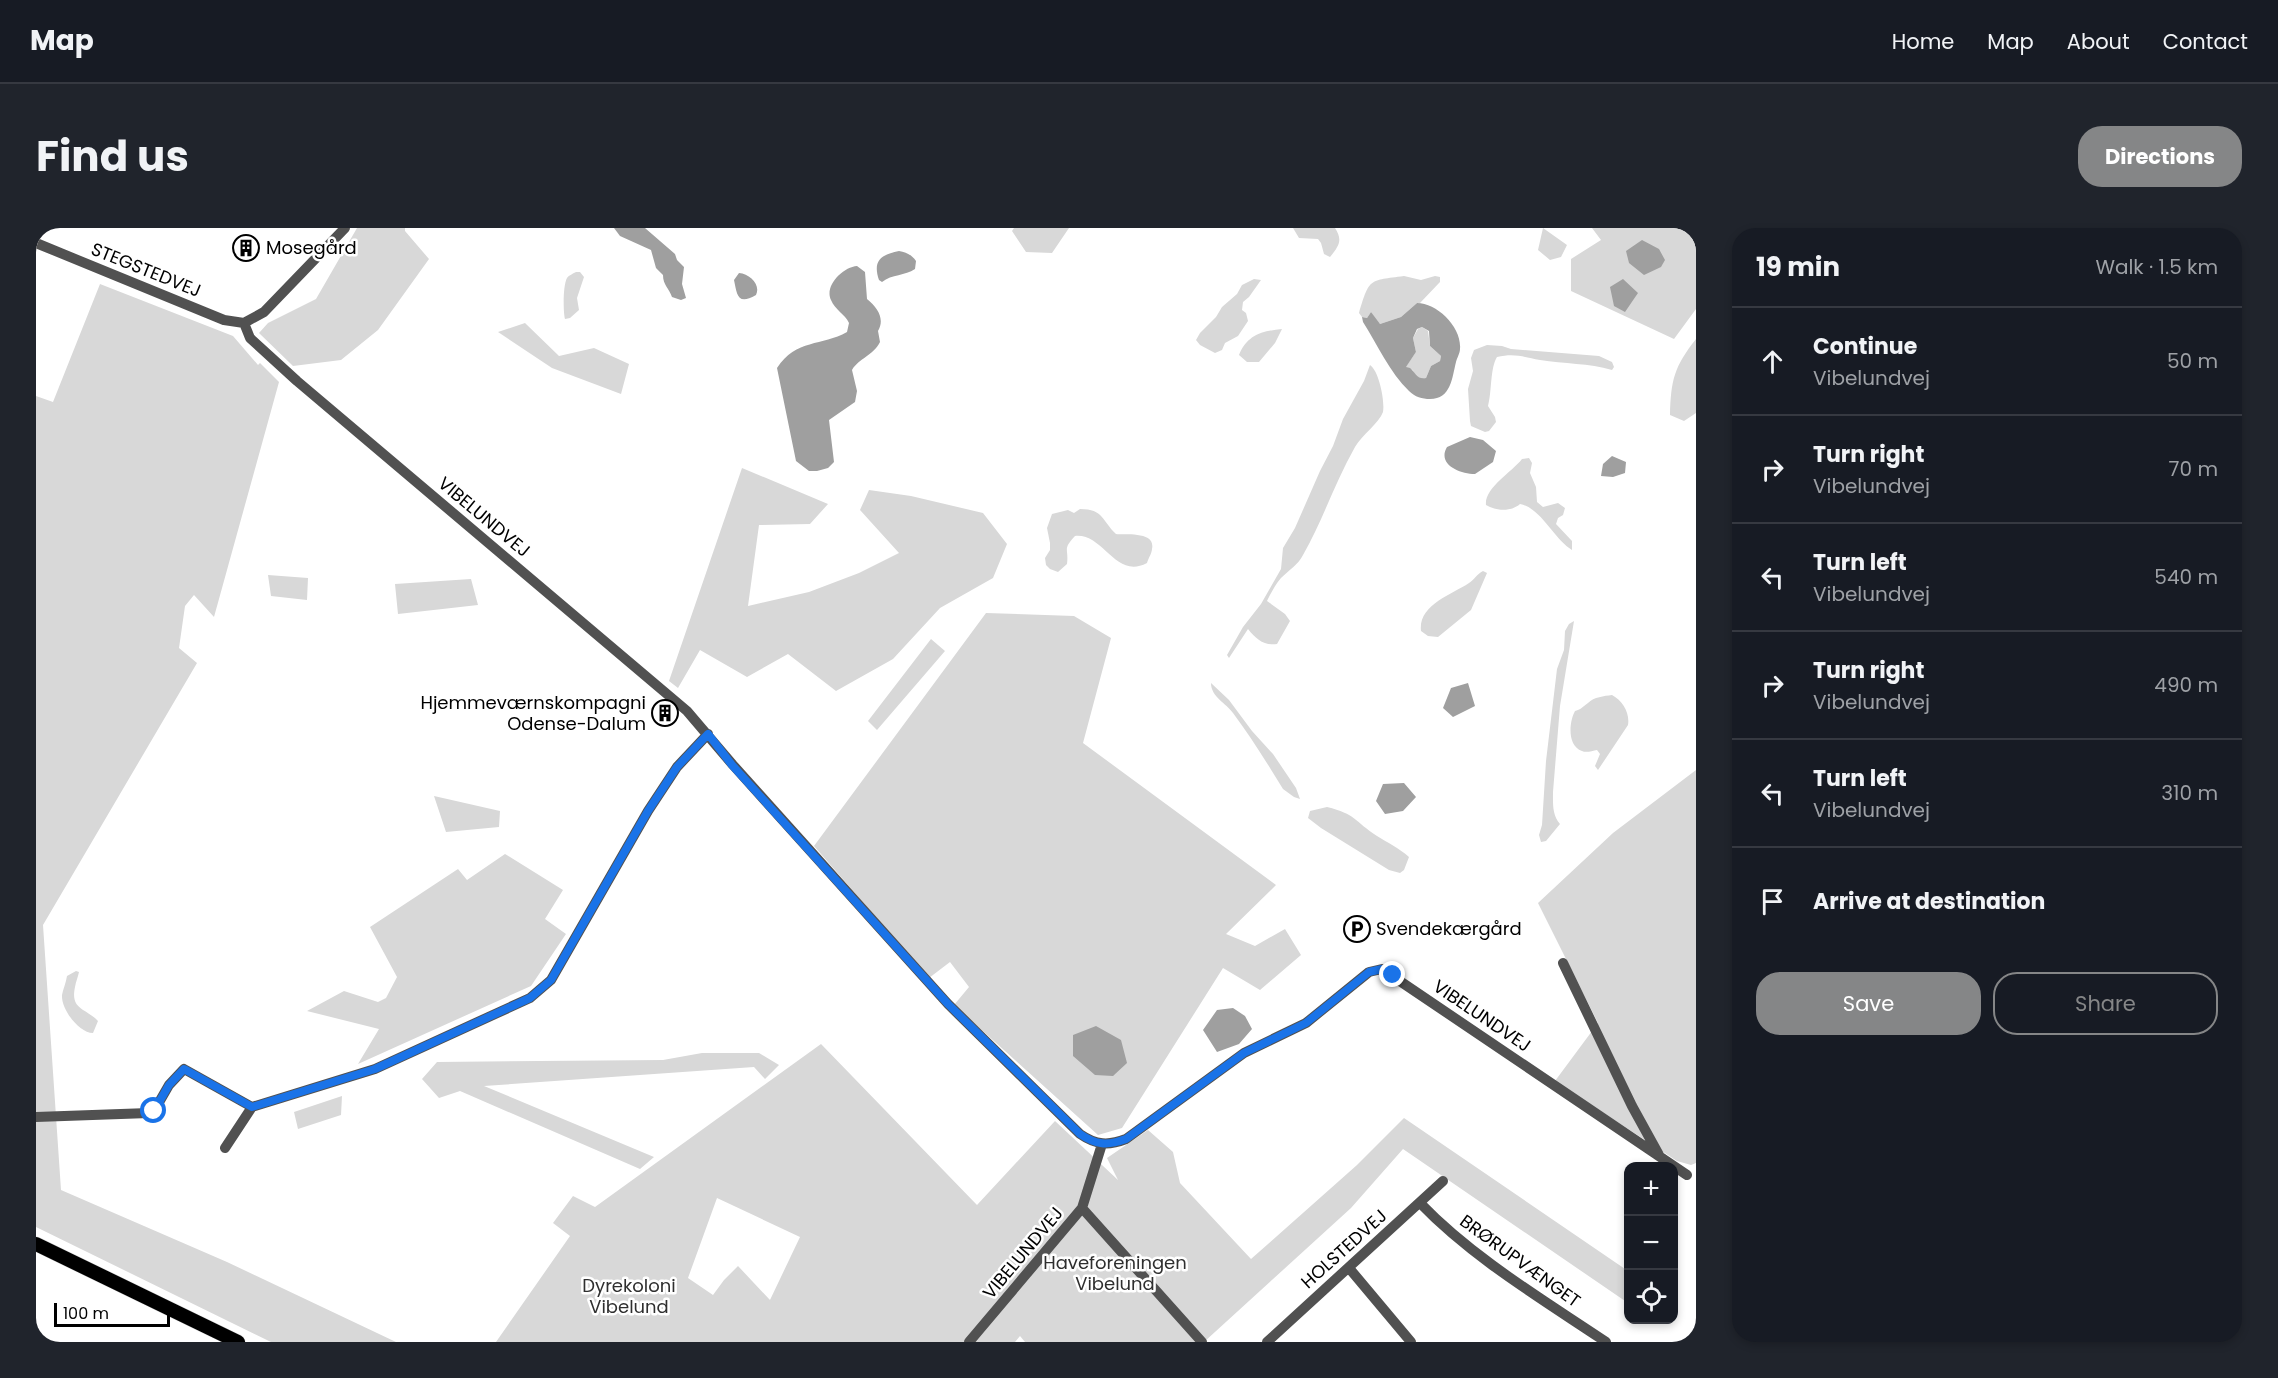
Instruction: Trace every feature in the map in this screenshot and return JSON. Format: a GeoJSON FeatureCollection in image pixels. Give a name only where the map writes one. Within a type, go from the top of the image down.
{"type":"FeatureCollection","features":[{"type":"Feature","properties":{"kind":"main road"},"geometry":{"type":"LineString","coordinates":[[36,1244],[238,1342]]}},
{"type":"Feature","properties":{"kind":"street"},"geometry":{"type":"LineString","coordinates":[[244,323],[264,312],[345,228]]}},
{"type":"Feature","properties":{"kind":"street","name":"STEGSTEDVEJ"},"geometry":{"type":"LineString","coordinates":[[36,243],[224,320],[244,323]]}},
{"type":"Feature","properties":{"kind":"street","name":"VIBELUNDVEJ"},"geometry":{"type":"LineString","coordinates":[[244,323],[250,338],[297,381],[656,682],[687,711],[732,765],[954,1011],[1080,1134],[1091,1142],[1102,1144],[1126,1139],[1244,1053],[1306,1023],[1369,972],[1382,969],[1687,1175]]}},
{"type":"Feature","properties":{"kind":"street"},"geometry":{"type":"LineString","coordinates":[[225,1148],[252,1107],[375,1069],[530,998],[542,989],[558,968],[664,786],[677,767],[708,734]]}},
{"type":"Feature","properties":{"kind":"street","name":"VIBELUNDVEJ"},"geometry":{"type":"LineString","coordinates":[[1563,963],[1627,1096],[1661,1158]]}},
{"type":"Feature","properties":{"kind":"street"},"geometry":{"type":"LineString","coordinates":[[36,1117],[149,1113],[154,1111],[169,1085],[184,1069],[252,1107]]}},
{"type":"Feature","properties":{"kind":"street","name":"VIBELUNDVEJ"},"geometry":{"type":"LineString","coordinates":[[969,1342],[1082,1208],[1102,1144]]}},
{"type":"Feature","properties":{"kind":"street","name":"HOLSTEDVEJ"},"geometry":{"type":"LineString","coordinates":[[1267,1342],[1443,1181]]}},
{"type":"Feature","properties":{"kind":"street","name":"BRØRUPVÆNGET"},"geometry":{"type":"LineString","coordinates":[[1420,1203],[1452,1234],[1488,1262],[1606,1342]]}},
{"type":"Feature","properties":{"kind":"street"},"geometry":{"type":"LineString","coordinates":[[1082,1208],[1202,1342]]}},
{"type":"Feature","properties":{"kind":"street"},"geometry":{"type":"LineString","coordinates":[[1349,1268],[1411,1342]]}},
{"type":"Feature","properties":{"kind":"green space"},"geometry":{"type":"Polygon","coordinates":[[[357,228],[405,228],[405,231],[429,259],[378,330],[341,360],[293,366],[259,333],[268,323],[316,299],[357,228]]]}},
{"type":"Feature","properties":{"kind":"green space"},"geometry":{"type":"Polygon","coordinates":[[[1014,228],[1069,228],[1052,253],[1026,252],[1012,231],[1014,228]]]}},
{"type":"Feature","properties":{"kind":"green space"},"geometry":{"type":"Polygon","coordinates":[[[1293,228],[1335,228],[1339,236],[1339,243],[1330,257],[1324,254],[1318,239],[1299,238],[1293,228]]]}},
{"type":"Feature","properties":{"kind":"green space"},"geometry":{"type":"Polygon","coordinates":[[[1543,228],[1567,245],[1561,257],[1550,260],[1538,250],[1543,228]]]}},
{"type":"Feature","properties":{"kind":"green space"},"geometry":{"type":"Polygon","coordinates":[[[1592,228],[1696,228],[1696,309],[1674,339],[1571,291],[1571,259],[1601,240],[1592,228]]]}},
{"type":"Feature","properties":{"kind":"green space"},"geometry":{"type":"Polygon","coordinates":[[[576,272],[580,272],[584,277],[577,298],[579,310],[570,318],[565,319],[566,281],[576,272]]]}},
{"type":"Feature","properties":{"kind":"green space"},"geometry":{"type":"Polygon","coordinates":[[[1404,276],[1421,280],[1435,276],[1440,277],[1440,282],[1420,303],[1401,317],[1380,324],[1376,322],[1371,312],[1367,318],[1362,317],[1359,313],[1372,283],[1377,280],[1404,276]]]}},
{"type":"Feature","properties":{"kind":"green space"},"geometry":{"type":"Polygon","coordinates":[[[1254,279],[1261,280],[1243,302],[1242,310],[1246,313],[1248,321],[1238,336],[1225,343],[1222,350],[1215,353],[1200,345],[1196,340],[1200,333],[1216,317],[1222,307],[1237,294],[1242,285],[1254,279]]]}},
{"type":"Feature","properties":{"kind":"green space"},"geometry":{"type":"Polygon","coordinates":[[[100,284],[233,336],[258,365],[260,363],[279,382],[214,617],[194,595],[185,606],[179,648],[197,663],[43,925],[61,1190],[227,1262],[396,1342],[271,1342],[36,1227],[36,396],[53,402],[100,284]]]}},
{"type":"Feature","properties":{"kind":"green space"},"geometry":{"type":"Polygon","coordinates":[[[525,323],[559,356],[594,348],[629,364],[621,394],[552,368],[498,332],[525,323]]]}},
{"type":"Feature","properties":{"kind":"green space"},"geometry":{"type":"Polygon","coordinates":[[[1422,327],[1428,331],[1430,346],[1441,356],[1440,361],[1431,366],[1426,378],[1422,379],[1414,375],[1413,370],[1405,368],[1416,352],[1413,338],[1418,329],[1422,327]]]}},
{"type":"Feature","properties":{"kind":"green space"},"geometry":{"type":"Polygon","coordinates":[[[1282,329],[1275,343],[1259,362],[1247,362],[1239,355],[1246,343],[1256,335],[1282,329]]]}},
{"type":"Feature","properties":{"kind":"green space"},"geometry":{"type":"Polygon","coordinates":[[[1696,339],[1696,413],[1684,421],[1670,415],[1671,392],[1678,366],[1696,339]]]}},
{"type":"Feature","properties":{"kind":"green space"},"geometry":{"type":"Polygon","coordinates":[[[1487,345],[1599,356],[1612,362],[1614,367],[1612,370],[1519,356],[1497,357],[1493,367],[1488,406],[1496,422],[1489,431],[1485,432],[1471,426],[1468,389],[1473,371],[1471,358],[1474,350],[1487,345]]]}},
{"type":"Feature","properties":{"kind":"green space"},"geometry":{"type":"Polygon","coordinates":[[[1370,365],[1381,387],[1383,412],[1355,447],[1301,559],[1279,581],[1267,601],[1285,614],[1290,621],[1277,644],[1261,641],[1248,629],[1229,658],[1227,655],[1243,627],[1261,604],[1281,569],[1283,548],[1295,528],[1343,419],[1370,365]]]}},
{"type":"Feature","properties":{"kind":"green space"},"geometry":{"type":"Polygon","coordinates":[[[1529,458],[1532,463],[1530,473],[1536,487],[1537,502],[1543,507],[1558,503],[1565,508],[1556,524],[1572,541],[1572,550],[1559,539],[1541,517],[1528,507],[1520,504],[1503,510],[1486,505],[1489,492],[1494,486],[1522,459],[1529,458]]]}},
{"type":"Feature","properties":{"kind":"green space"},"geometry":{"type":"Polygon","coordinates":[[[742,468],[828,504],[810,524],[759,525],[748,606],[809,592],[859,573],[899,553],[860,510],[869,490],[911,496],[983,513],[1007,544],[993,578],[940,608],[893,659],[836,691],[788,654],[747,677],[700,650],[678,688],[669,681],[742,468]]]}},
{"type":"Feature","properties":{"kind":"green space"},"geometry":{"type":"Polygon","coordinates":[[[1080,509],[1098,513],[1116,534],[1139,535],[1149,539],[1152,549],[1147,563],[1136,567],[1126,566],[1094,541],[1075,536],[1067,547],[1067,564],[1058,572],[1050,569],[1046,565],[1045,558],[1050,550],[1047,528],[1052,514],[1068,510],[1074,513],[1080,509]]]}},
{"type":"Feature","properties":{"kind":"green space"},"geometry":{"type":"Polygon","coordinates":[[[1483,571],[1487,573],[1471,610],[1438,637],[1428,636],[1421,631],[1421,622],[1430,608],[1469,583],[1483,571]]]}},
{"type":"Feature","properties":{"kind":"green space"},"geometry":{"type":"Polygon","coordinates":[[[268,575],[308,578],[307,600],[271,596],[268,575]]]}},
{"type":"Feature","properties":{"kind":"green space"},"geometry":{"type":"Polygon","coordinates":[[[471,579],[478,605],[398,614],[395,584],[471,579]]]}},
{"type":"Feature","properties":{"kind":"green space"},"geometry":{"type":"Polygon","coordinates":[[[986,613],[1074,616],[1111,638],[1083,743],[1276,885],[1226,934],[1255,946],[1285,929],[1301,955],[1260,990],[1223,968],[1122,1128],[1098,1135],[954,1005],[969,987],[950,962],[929,978],[814,846],[986,613]]]}},
{"type":"Feature","properties":{"kind":"green space"},"geometry":{"type":"Polygon","coordinates":[[[1574,621],[1560,706],[1553,792],[1554,813],[1560,824],[1546,841],[1541,842],[1539,835],[1542,825],[1546,761],[1557,669],[1564,650],[1565,631],[1574,621]]]}},
{"type":"Feature","properties":{"kind":"green space"},"geometry":{"type":"Polygon","coordinates":[[[931,639],[945,651],[877,730],[868,721],[931,639]]]}},
{"type":"Feature","properties":{"kind":"green space"},"geometry":{"type":"Polygon","coordinates":[[[1211,683],[1229,700],[1273,754],[1296,788],[1300,799],[1283,789],[1240,722],[1213,692],[1211,683]]]}},
{"type":"Feature","properties":{"kind":"green space"},"geometry":{"type":"Polygon","coordinates":[[[1612,695],[1625,708],[1628,725],[1598,770],[1595,766],[1600,754],[1597,750],[1585,752],[1577,748],[1572,739],[1571,721],[1575,711],[1590,701],[1612,695]]]}},
{"type":"Feature","properties":{"kind":"green space"},"geometry":{"type":"Polygon","coordinates":[[[1696,770],[1696,1163],[1691,1165],[1677,1161],[1555,1081],[1598,1023],[1538,903],[1613,833],[1696,770]]]}},
{"type":"Feature","properties":{"kind":"green space"},"geometry":{"type":"Polygon","coordinates":[[[434,796],[500,811],[499,827],[446,832],[434,796]]]}},
{"type":"Feature","properties":{"kind":"green space"},"geometry":{"type":"Polygon","coordinates":[[[1327,807],[1350,815],[1409,857],[1404,870],[1400,873],[1389,870],[1308,818],[1310,811],[1327,807]]]}},
{"type":"Feature","properties":{"kind":"green space"},"geometry":{"type":"Polygon","coordinates":[[[505,854],[563,890],[545,919],[566,934],[531,986],[358,1064],[379,1029],[307,1011],[344,991],[378,1002],[386,998],[397,977],[370,927],[458,869],[467,880],[505,854]]]}},
{"type":"Feature","properties":{"kind":"green space"},"geometry":{"type":"Polygon","coordinates":[[[76,971],[79,972],[75,987],[75,1000],[80,1008],[98,1021],[93,1033],[77,1025],[62,1001],[67,976],[76,971]]]}},
{"type":"Feature","properties":{"kind":"green space"},"geometry":{"type":"Polygon","coordinates":[[[821,1044],[977,1205],[1055,1121],[1118,1180],[1107,1158],[1148,1130],[1173,1152],[1180,1183],[1251,1259],[1357,1165],[1404,1118],[1624,1268],[1624,1300],[1403,1149],[1351,1208],[1204,1342],[1025,1342],[1020,1336],[1015,1342],[496,1342],[570,1236],[553,1223],[573,1196],[595,1207],[821,1044]],[[717,1198],[688,1278],[713,1295],[738,1266],[770,1300],[800,1237],[717,1198]]]}},
{"type":"Feature","properties":{"kind":"green space"},"geometry":{"type":"Polygon","coordinates":[[[702,1053],[759,1053],[779,1065],[765,1079],[754,1067],[484,1086],[654,1157],[640,1169],[460,1091],[439,1098],[422,1079],[437,1062],[663,1060],[702,1053]]]}},
{"type":"Feature","properties":{"kind":"green space"},"geometry":{"type":"Polygon","coordinates":[[[342,1096],[341,1115],[298,1129],[294,1112],[342,1096]]]}},
{"type":"Feature","properties":{"kind":"shaded area"},"geometry":{"type":"Polygon","coordinates":[[[614,228],[645,228],[675,254],[684,267],[682,284],[686,298],[681,300],[672,297],[663,275],[656,268],[651,250],[620,236],[614,228]]]}},
{"type":"Feature","properties":{"kind":"shaded area"},"geometry":{"type":"Polygon","coordinates":[[[1642,240],[1659,249],[1665,260],[1661,267],[1644,275],[1629,263],[1626,251],[1642,240]]]}},
{"type":"Feature","properties":{"kind":"shaded area"},"geometry":{"type":"Polygon","coordinates":[[[899,251],[909,254],[916,261],[915,269],[882,282],[877,274],[879,260],[899,251]]]}},
{"type":"Feature","properties":{"kind":"shaded area"},"geometry":{"type":"Polygon","coordinates":[[[857,266],[865,272],[867,299],[877,310],[880,318],[878,331],[880,342],[874,351],[852,370],[857,391],[855,402],[829,420],[834,462],[828,468],[809,471],[796,461],[777,368],[792,352],[847,332],[849,323],[831,300],[830,289],[836,278],[846,270],[857,266]]]}},
{"type":"Feature","properties":{"kind":"shaded area"},"geometry":{"type":"Polygon","coordinates":[[[739,273],[747,275],[754,281],[757,287],[756,295],[745,299],[739,297],[734,280],[739,273]]]}},
{"type":"Feature","properties":{"kind":"shaded area"},"geometry":{"type":"Polygon","coordinates":[[[1623,279],[1638,293],[1625,312],[1614,306],[1610,287],[1623,279]]]}},
{"type":"Feature","properties":{"kind":"shaded area"},"geometry":{"type":"Polygon","coordinates":[[[1417,303],[1425,304],[1447,318],[1457,333],[1460,352],[1452,381],[1446,392],[1437,398],[1424,399],[1416,396],[1402,384],[1362,317],[1367,318],[1371,312],[1380,324],[1401,317],[1417,303]],[[1422,327],[1417,329],[1413,338],[1416,352],[1406,367],[1418,377],[1423,378],[1426,378],[1431,366],[1440,361],[1441,356],[1430,346],[1429,331],[1422,327]]]}},
{"type":"Feature","properties":{"kind":"shaded area"},"geometry":{"type":"Polygon","coordinates":[[[1470,437],[1483,440],[1496,451],[1493,462],[1475,474],[1456,470],[1447,463],[1445,458],[1447,447],[1470,437]]]}},
{"type":"Feature","properties":{"kind":"shaded area"},"geometry":{"type":"Polygon","coordinates":[[[1612,456],[1626,462],[1625,473],[1613,477],[1601,476],[1603,464],[1612,456]]]}},
{"type":"Feature","properties":{"kind":"shaded area"},"geometry":{"type":"Polygon","coordinates":[[[1468,683],[1475,706],[1453,717],[1443,708],[1451,688],[1468,683]]]}},
{"type":"Feature","properties":{"kind":"shaded area"},"geometry":{"type":"Polygon","coordinates":[[[1404,783],[1416,797],[1403,811],[1385,814],[1376,801],[1383,784],[1404,783]]]}},
{"type":"Feature","properties":{"kind":"shaded area"},"geometry":{"type":"Polygon","coordinates":[[[1233,1008],[1245,1016],[1252,1029],[1239,1044],[1217,1052],[1203,1030],[1217,1010],[1233,1008]]]}},
{"type":"Feature","properties":{"kind":"shaded area"},"geometry":{"type":"Polygon","coordinates":[[[1096,1026],[1121,1040],[1127,1063],[1113,1076],[1095,1075],[1073,1056],[1073,1035],[1096,1026]]]}},
{"type":"Feature","properties":{"kind":"place","name":"Mosegård"},"geometry":{"type":"Point","coordinates":[246,248]}},
{"type":"Feature","properties":{"kind":"place","name":"Hjemmeværnskompagni Odense-Dalum"},"geometry":{"type":"Point","coordinates":[665,713]}},
{"type":"Feature","properties":{"kind":"place","name":"Svendekærgård"},"geometry":{"type":"Point","coordinates":[1357,929]}},
{"type":"Feature","properties":{"kind":"route"},"geometry":{"type":"LineString","coordinates":[[154,1111],[169,1085],[184,1069],[252,1107],[375,1069],[530,998],[551,980],[669,778],[708,734],[732,765],[948,1004],[1080,1134],[1091,1142],[1113,1144],[1126,1139],[1244,1053],[1306,1023],[1369,972],[1382,969],[1393,975]]}},
{"type":"Feature","properties":{"kind":"park label","name":"Haveforeningen Vibelund"},"geometry":{"type":"Point","coordinates":[1115,1273]}},
{"type":"Feature","properties":{"kind":"park label","name":"Dyrekoloni Vibelund"},"geometry":{"type":"Point","coordinates":[629,1296]}}]}
